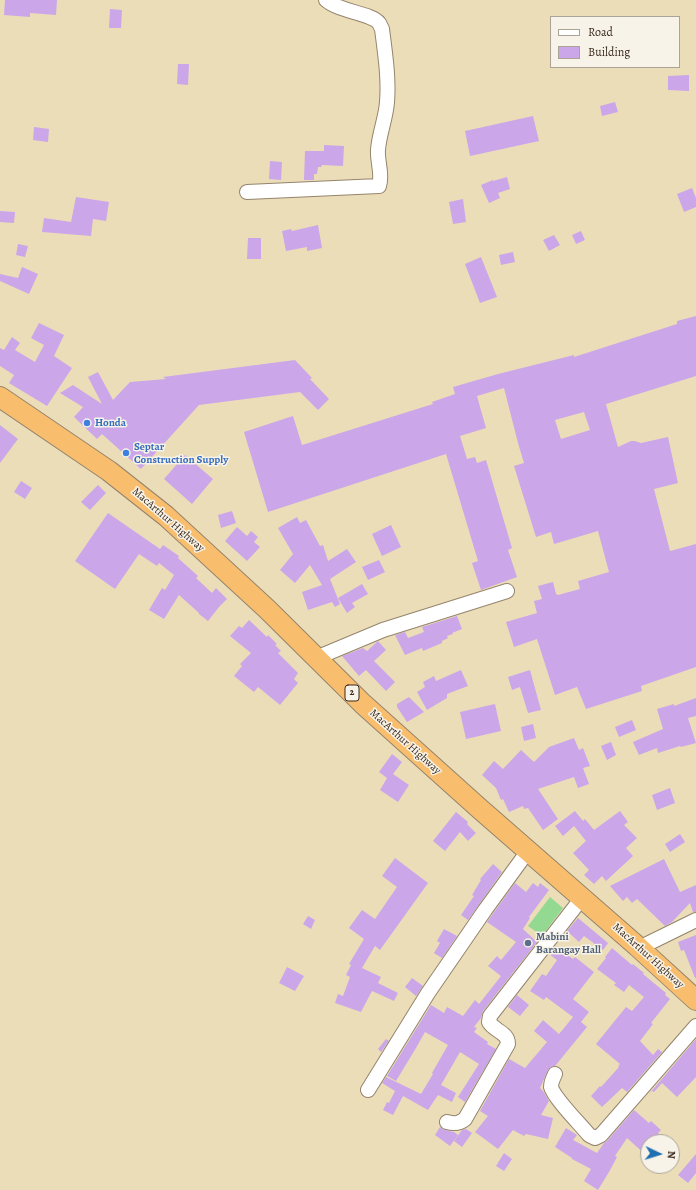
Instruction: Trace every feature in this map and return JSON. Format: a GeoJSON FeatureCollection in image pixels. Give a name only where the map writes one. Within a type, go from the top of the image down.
{"type":"FeatureCollection","features":[{"type":"Feature","properties":{"kind":"highway","name":"MacArthur Highway"},"geometry":{"type":"LineString","coordinates":[[0,397],[144,498],[214,560],[363,704],[639,948],[692,991]]}},
{"type":"Feature","properties":{"kind":"street"},"geometry":{"type":"LineString","coordinates":[[247,192],[379,186],[381,180],[378,152],[386,116],[388,94],[382,29],[379,22],[372,18],[340,9],[326,0]]}},
{"type":"Feature","properties":{"kind":"street"},"geometry":{"type":"LineString","coordinates":[[316,658],[383,630],[507,591]]}},
{"type":"Feature","properties":{"kind":"street"},"geometry":{"type":"LineString","coordinates":[[368,1090],[428,993],[528,851]]}},
{"type":"Feature","properties":{"kind":"street"},"geometry":{"type":"LineString","coordinates":[[447,1122],[458,1124],[465,1119],[508,1044],[506,1035],[492,1027],[489,1022],[490,1016],[582,898]]}},
{"type":"Feature","properties":{"kind":"street"},"geometry":{"type":"LineString","coordinates":[[639,948],[696,920]]}},
{"type":"Feature","properties":{"kind":"street"},"geometry":{"type":"LineString","coordinates":[[555,1074],[552,1082],[554,1092],[589,1135],[595,1138],[601,1135],[696,1026]]}},
{"type":"Feature","properties":{"kind":"green space"},"geometry":{"type":"Polygon","coordinates":[[[550,897],[563,908],[542,936],[528,926],[550,897]]]}},
{"type":"Feature","properties":{"kind":"building"},"geometry":{"type":"Polygon","coordinates":[[[5,0],[57,0],[56,15],[30,13],[30,17],[4,15],[5,0]]]}},
{"type":"Feature","properties":{"kind":"building"},"geometry":{"type":"Polygon","coordinates":[[[110,9],[122,10],[121,28],[109,28],[110,9]]]}},
{"type":"Feature","properties":{"kind":"building"},"geometry":{"type":"Polygon","coordinates":[[[178,64],[189,64],[188,85],[177,84],[178,64]]]}},
{"type":"Feature","properties":{"kind":"building"},"geometry":{"type":"Polygon","coordinates":[[[689,75],[689,91],[668,90],[668,76],[689,75]]]}},
{"type":"Feature","properties":{"kind":"building"},"geometry":{"type":"Polygon","coordinates":[[[615,102],[618,112],[602,116],[600,106],[615,102]]]}},
{"type":"Feature","properties":{"kind":"building"},"geometry":{"type":"Polygon","coordinates":[[[533,116],[539,141],[470,156],[465,131],[533,116]]]}},
{"type":"Feature","properties":{"kind":"building"},"geometry":{"type":"Polygon","coordinates":[[[34,127],[49,129],[48,142],[33,140],[34,127]]]}},
{"type":"Feature","properties":{"kind":"building"},"geometry":{"type":"Polygon","coordinates":[[[324,145],[344,146],[343,166],[322,165],[321,167],[318,167],[317,174],[314,174],[314,180],[304,180],[305,151],[324,151],[324,145]]]}},
{"type":"Feature","properties":{"kind":"building"},"geometry":{"type":"Polygon","coordinates":[[[270,161],[282,162],[281,180],[269,179],[270,161]]]}},
{"type":"Feature","properties":{"kind":"building"},"geometry":{"type":"Polygon","coordinates":[[[507,177],[510,189],[498,193],[500,198],[489,203],[481,185],[493,180],[507,177]]]}},
{"type":"Feature","properties":{"kind":"building"},"geometry":{"type":"Polygon","coordinates":[[[692,188],[696,198],[696,207],[684,212],[677,194],[692,188]]]}},
{"type":"Feature","properties":{"kind":"building"},"geometry":{"type":"Polygon","coordinates":[[[76,197],[109,202],[106,221],[93,219],[91,236],[42,232],[44,218],[71,222],[76,197]]]}},
{"type":"Feature","properties":{"kind":"building"},"geometry":{"type":"Polygon","coordinates":[[[463,199],[466,222],[453,224],[449,202],[463,199]]]}},
{"type":"Feature","properties":{"kind":"building"},"geometry":{"type":"Polygon","coordinates":[[[0,211],[15,212],[14,223],[0,222],[0,211]]]}},
{"type":"Feature","properties":{"kind":"building"},"geometry":{"type":"Polygon","coordinates":[[[318,225],[322,248],[307,251],[307,247],[286,251],[282,231],[291,229],[292,231],[318,225]]]}},
{"type":"Feature","properties":{"kind":"building"},"geometry":{"type":"Polygon","coordinates":[[[581,231],[585,240],[576,244],[572,235],[581,231]]]}},
{"type":"Feature","properties":{"kind":"building"},"geometry":{"type":"Polygon","coordinates":[[[554,235],[560,245],[549,251],[543,240],[554,235]]]}},
{"type":"Feature","properties":{"kind":"building"},"geometry":{"type":"Polygon","coordinates":[[[248,238],[261,238],[261,259],[247,259],[248,238]]]}},
{"type":"Feature","properties":{"kind":"building"},"geometry":{"type":"Polygon","coordinates":[[[18,244],[28,246],[25,257],[16,255],[18,244]]]}},
{"type":"Feature","properties":{"kind":"building"},"geometry":{"type":"Polygon","coordinates":[[[513,252],[515,262],[501,265],[499,255],[513,252]]]}},
{"type":"Feature","properties":{"kind":"building"},"geometry":{"type":"Polygon","coordinates":[[[481,257],[497,297],[480,303],[465,264],[481,257]]]}},
{"type":"Feature","properties":{"kind":"building"},"geometry":{"type":"Polygon","coordinates":[[[22,267],[38,274],[29,294],[0,281],[0,274],[18,278],[22,267]]]}},
{"type":"Feature","properties":{"kind":"building"},"geometry":{"type":"Polygon","coordinates":[[[696,316],[696,376],[606,404],[618,447],[631,441],[641,443],[668,437],[678,483],[654,489],[670,551],[696,544],[696,667],[641,686],[642,691],[586,709],[577,687],[555,695],[537,639],[514,647],[506,622],[537,613],[534,601],[542,599],[538,586],[553,582],[556,594],[558,595],[580,589],[578,581],[609,572],[598,531],[554,544],[551,532],[536,537],[514,466],[524,463],[504,388],[477,396],[486,428],[460,436],[467,459],[475,457],[477,463],[486,460],[512,548],[508,550],[517,577],[481,590],[472,563],[478,561],[446,454],[268,512],[244,432],[293,416],[302,445],[433,404],[432,402],[455,394],[453,387],[574,355],[574,357],[677,324],[677,321],[696,316]],[[584,412],[555,420],[561,439],[590,430],[584,412]]]}},
{"type":"Feature","properties":{"kind":"building"},"geometry":{"type":"Polygon","coordinates":[[[39,323],[64,335],[54,356],[72,368],[47,406],[9,383],[14,375],[0,366],[0,348],[4,350],[12,337],[20,343],[15,350],[35,362],[44,345],[31,338],[39,323]]]}},
{"type":"Feature","properties":{"kind":"building"},"geometry":{"type":"Polygon","coordinates":[[[295,360],[329,399],[318,410],[300,392],[199,405],[141,469],[102,434],[97,439],[74,417],[83,407],[60,393],[73,385],[102,404],[88,377],[98,372],[113,400],[130,382],[166,379],[163,377],[295,360]]]}},
{"type":"Feature","properties":{"kind":"building"},"geometry":{"type":"Polygon","coordinates":[[[0,425],[18,439],[0,463],[0,425]]]}},
{"type":"Feature","properties":{"kind":"building"},"geometry":{"type":"Polygon","coordinates":[[[185,455],[213,479],[192,504],[164,479],[185,455]]]}},
{"type":"Feature","properties":{"kind":"building"},"geometry":{"type":"Polygon","coordinates":[[[21,481],[32,488],[25,499],[14,492],[21,481]]]}},
{"type":"Feature","properties":{"kind":"building"},"geometry":{"type":"Polygon","coordinates":[[[98,485],[106,493],[90,510],[81,502],[98,485]]]}},
{"type":"Feature","properties":{"kind":"building"},"geometry":{"type":"Polygon","coordinates":[[[232,511],[236,523],[221,528],[218,515],[232,511]]]}},
{"type":"Feature","properties":{"kind":"building"},"geometry":{"type":"Polygon","coordinates":[[[108,513],[160,549],[163,545],[179,556],[178,558],[198,576],[196,578],[212,593],[216,588],[227,599],[208,621],[179,595],[164,619],[149,610],[162,588],[165,590],[174,575],[159,563],[157,566],[139,554],[115,589],[75,561],[108,513]]]}},
{"type":"Feature","properties":{"kind":"building"},"geometry":{"type":"Polygon","coordinates":[[[297,517],[300,523],[306,520],[320,546],[323,545],[328,561],[347,549],[356,562],[330,579],[340,604],[335,607],[332,602],[308,610],[302,592],[322,585],[310,565],[295,583],[280,570],[293,554],[278,528],[297,517]]]}},
{"type":"Feature","properties":{"kind":"building"},"geometry":{"type":"Polygon","coordinates":[[[391,525],[401,547],[382,556],[372,534],[391,525]]]}},
{"type":"Feature","properties":{"kind":"building"},"geometry":{"type":"Polygon","coordinates":[[[237,527],[247,536],[251,531],[258,537],[254,542],[260,547],[247,561],[225,541],[237,527]]]}},
{"type":"Feature","properties":{"kind":"building"},"geometry":{"type":"Polygon","coordinates":[[[379,560],[385,572],[368,580],[362,567],[379,560]]]}},
{"type":"Feature","properties":{"kind":"building"},"geometry":{"type":"Polygon","coordinates":[[[362,584],[368,594],[352,603],[355,607],[347,613],[338,598],[362,584]]]}},
{"type":"Feature","properties":{"kind":"building"},"geometry":{"type":"Polygon","coordinates":[[[457,616],[462,629],[447,636],[448,638],[442,641],[442,643],[423,651],[422,648],[405,655],[395,635],[405,632],[408,638],[424,632],[422,627],[457,616]]]}},
{"type":"Feature","properties":{"kind":"building"},"geometry":{"type":"Polygon","coordinates":[[[249,620],[277,644],[275,645],[281,651],[278,653],[298,673],[294,679],[298,683],[280,705],[258,687],[254,692],[234,676],[242,666],[240,664],[251,653],[230,636],[239,626],[242,628],[249,620]]]}},
{"type":"Feature","properties":{"kind":"building"},"geometry":{"type":"Polygon","coordinates":[[[378,641],[386,650],[374,661],[395,682],[386,691],[366,670],[359,676],[342,656],[363,648],[367,651],[378,641]]]}},
{"type":"Feature","properties":{"kind":"building"},"geometry":{"type":"Polygon","coordinates":[[[461,670],[468,686],[447,694],[447,698],[427,710],[417,692],[425,687],[423,682],[434,676],[436,681],[461,670]]]}},
{"type":"Feature","properties":{"kind":"building"},"geometry":{"type":"Polygon","coordinates":[[[530,670],[541,710],[528,713],[520,687],[512,690],[508,677],[530,670]]]}},
{"type":"Feature","properties":{"kind":"building"},"geometry":{"type":"Polygon","coordinates":[[[409,697],[424,712],[407,722],[397,707],[397,704],[409,697]]]}},
{"type":"Feature","properties":{"kind":"building"},"geometry":{"type":"Polygon","coordinates":[[[696,698],[696,716],[688,718],[696,743],[658,753],[657,748],[639,755],[633,742],[663,729],[657,709],[674,704],[674,706],[696,698]]]}},
{"type":"Feature","properties":{"kind":"building"},"geometry":{"type":"Polygon","coordinates":[[[495,704],[501,731],[466,739],[460,712],[495,704]]]}},
{"type":"Feature","properties":{"kind":"building"},"geometry":{"type":"Polygon","coordinates":[[[632,720],[636,730],[619,737],[615,727],[632,720]]]}},
{"type":"Feature","properties":{"kind":"building"},"geometry":{"type":"Polygon","coordinates":[[[533,724],[536,738],[524,741],[521,727],[533,724]]]}},
{"type":"Feature","properties":{"kind":"building"},"geometry":{"type":"Polygon","coordinates":[[[574,738],[579,750],[583,748],[590,766],[583,768],[589,784],[578,788],[574,777],[538,789],[558,819],[543,830],[528,808],[524,809],[523,806],[509,812],[503,799],[501,800],[496,788],[482,775],[494,761],[503,769],[521,750],[534,762],[549,747],[574,738]]]}},
{"type":"Feature","properties":{"kind":"building"},"geometry":{"type":"Polygon","coordinates":[[[611,742],[616,755],[607,760],[601,746],[611,742]]]}},
{"type":"Feature","properties":{"kind":"building"},"geometry":{"type":"Polygon","coordinates":[[[392,754],[402,762],[393,774],[409,785],[398,802],[380,790],[387,778],[379,772],[392,754]]]}},
{"type":"Feature","properties":{"kind":"building"},"geometry":{"type":"Polygon","coordinates":[[[670,788],[675,803],[657,810],[652,795],[670,788]]]}},
{"type":"Feature","properties":{"kind":"building"},"geometry":{"type":"Polygon","coordinates":[[[575,811],[583,821],[585,819],[594,830],[620,811],[628,822],[624,825],[637,838],[626,848],[633,856],[606,881],[602,876],[594,884],[584,875],[589,870],[573,853],[586,841],[574,826],[563,836],[555,826],[575,811]]]}},
{"type":"Feature","properties":{"kind":"building"},"geometry":{"type":"Polygon","coordinates":[[[456,812],[468,822],[467,824],[476,833],[468,841],[460,832],[445,851],[433,841],[456,812]]]}},
{"type":"Feature","properties":{"kind":"building"},"geometry":{"type":"Polygon","coordinates":[[[680,834],[685,842],[670,852],[665,844],[680,834]]]}},
{"type":"Feature","properties":{"kind":"building"},"geometry":{"type":"Polygon","coordinates":[[[395,858],[428,883],[380,950],[375,946],[362,968],[381,977],[378,983],[398,993],[394,1001],[372,991],[361,1012],[335,1003],[338,994],[343,996],[350,977],[346,975],[351,965],[349,964],[364,939],[349,928],[362,910],[375,919],[397,887],[382,876],[395,858]]]}},
{"type":"Feature","properties":{"kind":"building"},"geometry":{"type":"Polygon","coordinates":[[[664,859],[680,892],[696,885],[696,912],[693,912],[690,903],[672,922],[665,926],[637,899],[632,903],[627,897],[623,901],[610,886],[664,859]]]}},
{"type":"Feature","properties":{"kind":"building"},"geometry":{"type":"Polygon","coordinates":[[[493,864],[502,872],[468,920],[461,915],[474,896],[472,895],[481,880],[480,879],[493,864]]]}},
{"type":"Feature","properties":{"kind":"building"},"geometry":{"type":"Polygon","coordinates":[[[515,883],[526,892],[533,883],[538,887],[540,883],[549,890],[529,917],[530,918],[523,929],[537,942],[483,1011],[481,1018],[474,1027],[477,1028],[474,1032],[488,1042],[487,1044],[496,1049],[465,1102],[458,1097],[479,1064],[460,1052],[441,1085],[456,1093],[452,1102],[438,1095],[428,1110],[403,1096],[393,1115],[383,1110],[387,1102],[389,1103],[395,1091],[382,1083],[386,1077],[421,1094],[448,1045],[425,1032],[396,1081],[387,1076],[431,1005],[444,1013],[447,1007],[463,1016],[475,1000],[479,1004],[501,976],[488,966],[497,956],[501,960],[516,942],[487,922],[515,883]]]}},
{"type":"Feature","properties":{"kind":"building"},"geometry":{"type":"Polygon","coordinates":[[[308,916],[315,920],[311,929],[303,924],[308,916]]]}},
{"type":"Feature","properties":{"kind":"building"},"geometry":{"type":"Polygon","coordinates":[[[578,918],[608,943],[603,950],[584,936],[579,942],[567,931],[578,918]]]}},
{"type":"Feature","properties":{"kind":"building"},"geometry":{"type":"Polygon","coordinates":[[[444,929],[457,936],[442,958],[434,953],[440,943],[437,941],[444,929]]]}},
{"type":"Feature","properties":{"kind":"building"},"geometry":{"type":"Polygon","coordinates":[[[696,935],[695,978],[684,950],[681,951],[678,942],[696,935]]]}},
{"type":"Feature","properties":{"kind":"building"},"geometry":{"type":"Polygon","coordinates":[[[555,946],[573,959],[575,957],[594,972],[573,999],[589,1012],[581,1022],[587,1027],[555,1066],[548,1070],[540,1088],[549,1101],[541,1115],[553,1118],[548,1139],[526,1134],[524,1136],[513,1130],[498,1149],[475,1132],[488,1116],[480,1111],[509,1059],[525,1068],[547,1042],[534,1031],[543,1020],[559,1034],[573,1017],[546,997],[544,1000],[530,991],[542,974],[546,976],[557,960],[549,954],[555,946]]]}},
{"type":"Feature","properties":{"kind":"building"},"geometry":{"type":"Polygon","coordinates":[[[612,948],[644,973],[643,974],[666,993],[665,995],[670,999],[651,1023],[653,1024],[640,1041],[653,1055],[658,1049],[662,1052],[627,1092],[622,1088],[602,1107],[591,1096],[600,1086],[601,1087],[620,1064],[596,1044],[626,1007],[632,1011],[644,997],[629,985],[624,992],[614,985],[616,983],[597,969],[612,948]]]}},
{"type":"Feature","properties":{"kind":"building"},"geometry":{"type":"Polygon","coordinates":[[[287,967],[304,976],[295,991],[279,983],[287,967]]]}},
{"type":"Feature","properties":{"kind":"building"},"geometry":{"type":"Polygon","coordinates":[[[412,978],[423,986],[416,996],[405,987],[412,978]]]}},
{"type":"Feature","properties":{"kind":"building"},"geometry":{"type":"Polygon","coordinates":[[[517,995],[529,1005],[520,1016],[508,1007],[517,995]]]}},
{"type":"Feature","properties":{"kind":"building"},"geometry":{"type":"Polygon","coordinates":[[[386,1039],[389,1041],[381,1052],[378,1049],[386,1039]]]}},
{"type":"Feature","properties":{"kind":"building"},"geometry":{"type":"Polygon","coordinates":[[[696,1039],[696,1077],[677,1097],[662,1083],[654,1092],[652,1091],[649,1094],[696,1039]]]}},
{"type":"Feature","properties":{"kind":"building"},"geometry":{"type":"Polygon","coordinates":[[[634,1110],[649,1123],[651,1121],[661,1130],[658,1133],[659,1134],[640,1134],[640,1150],[627,1138],[615,1156],[617,1157],[598,1190],[584,1181],[591,1169],[572,1159],[555,1147],[566,1128],[577,1135],[573,1140],[597,1153],[634,1110]]]}},
{"type":"Feature","properties":{"kind":"building"},"geometry":{"type":"Polygon","coordinates":[[[440,1127],[458,1135],[450,1146],[435,1135],[440,1127]]]}},
{"type":"Feature","properties":{"kind":"building"},"geometry":{"type":"Polygon","coordinates":[[[466,1129],[472,1133],[462,1147],[454,1141],[462,1130],[466,1129]]]}},
{"type":"Feature","properties":{"kind":"building"},"geometry":{"type":"Polygon","coordinates":[[[504,1153],[512,1159],[504,1171],[496,1166],[504,1153]]]}},
{"type":"Feature","properties":{"kind":"building"},"geometry":{"type":"Polygon","coordinates":[[[696,1154],[696,1173],[688,1183],[678,1175],[696,1154]]]}},
{"type":"Feature","properties":{"kind":"place","name":"Honda"},"geometry":{"type":"Point","coordinates":[87,423]}},
{"type":"Feature","properties":{"kind":"place","name":"Septar Construction Supply"},"geometry":{"type":"Point","coordinates":[126,453]}},
{"type":"Feature","properties":{"kind":"place","name":"Mabini Barangay Hall"},"geometry":{"type":"Point","coordinates":[528,943]}}]}
